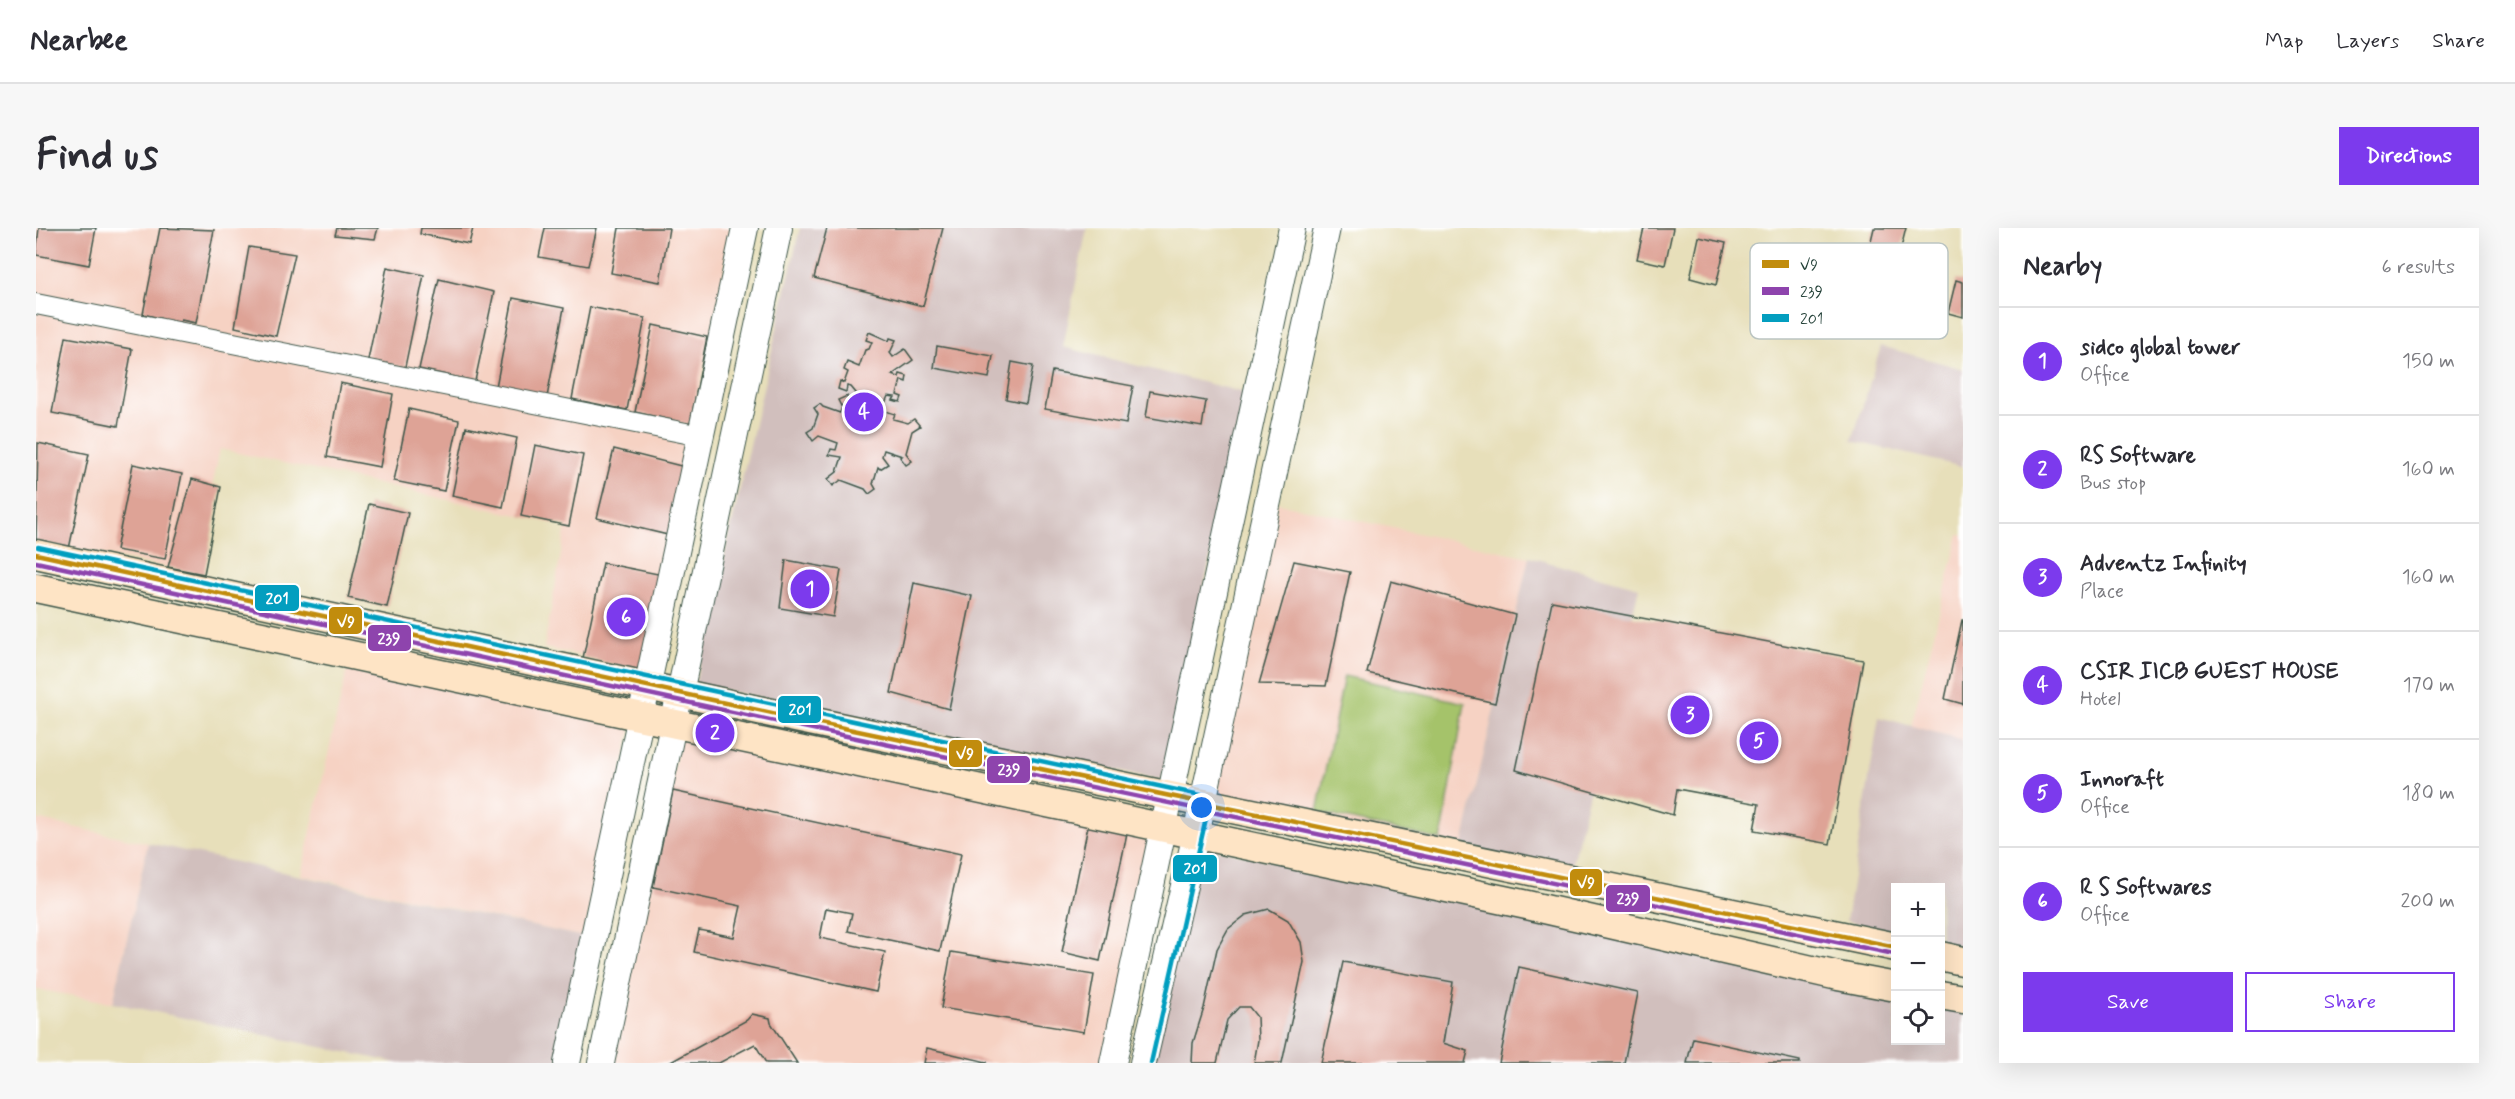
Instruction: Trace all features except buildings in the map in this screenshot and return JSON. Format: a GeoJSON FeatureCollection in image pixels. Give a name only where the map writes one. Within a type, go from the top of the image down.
{"type":"FeatureCollection","features":[{"type":"Feature","properties":{"kind":"main road"},"geometry":{"type":"LineString","coordinates":[[36,554],[1202,803],[1891,945]]}},
{"type":"Feature","properties":{"kind":"main road"},"geometry":{"type":"LineString","coordinates":[[36,588],[1527,905],[1891,986]]}},
{"type":"Feature","properties":{"kind":"main road"},"geometry":{"type":"LineString","coordinates":[[287,643],[292,610]]}},
{"type":"Feature","properties":{"kind":"main road"},"geometry":{"type":"LineString","coordinates":[[1945,957],[1963,961]]}},
{"type":"Feature","properties":{"kind":"main road"},"geometry":{"type":"LineString","coordinates":[[1945,995],[1963,999]]}},
{"type":"Feature","properties":{"kind":"street"},"geometry":{"type":"LineString","coordinates":[[567,1063],[745,228]]}},
{"type":"Feature","properties":{"kind":"street"},"geometry":{"type":"LineString","coordinates":[[601,1063],[682,693],[779,228]]}},
{"type":"Feature","properties":{"kind":"street"},"geometry":{"type":"LineString","coordinates":[[1113,1063],[1292,228]]}},
{"type":"Feature","properties":{"kind":"street"},"geometry":{"type":"LineString","coordinates":[[1143,1063],[1196,834],[1327,228]]}},
{"type":"Feature","properties":{"kind":"street"},"geometry":{"type":"LineString","coordinates":[[36,304],[701,436]]}},
{"type":"Feature","properties":{"kind":"shaded area"},"geometry":{"type":"Polygon","coordinates":[[[36,228],[733,228],[643,668],[544,648],[566,526],[220,449],[194,573],[36,541],[36,228]]]}},
{"type":"Feature","properties":{"kind":"shaded area"},"geometry":{"type":"Polygon","coordinates":[[[800,228],[1087,228],[1063,347],[1246,393],[1162,780],[695,684],[800,228]]]}},
{"type":"Feature","properties":{"kind":"shaded area"},"geometry":{"type":"Polygon","coordinates":[[[1881,346],[1963,369],[1963,467],[1852,441],[1881,346]]]}},
{"type":"Feature","properties":{"kind":"shaded area"},"geometry":{"type":"Polygon","coordinates":[[[1277,503],[1529,557],[1461,853],[1214,797],[1277,503]]]}},
{"type":"Feature","properties":{"kind":"shaded area"},"geometry":{"type":"Polygon","coordinates":[[[1959,534],[1963,535],[1963,740],[1911,726],[1959,534]]]}},
{"type":"Feature","properties":{"kind":"shaded area"},"geometry":{"type":"Polygon","coordinates":[[[1529,557],[1639,587],[1570,872],[1461,853],[1529,557]]]}},
{"type":"Feature","properties":{"kind":"shaded area"},"geometry":{"type":"Polygon","coordinates":[[[347,670],[632,725],[584,937],[301,875],[347,670]]]}},
{"type":"Feature","properties":{"kind":"shaded area"},"geometry":{"type":"Polygon","coordinates":[[[1879,717],[1963,740],[1963,947],[1945,943],[1945,883],[1891,883],[1891,931],[1846,921],[1879,717]]]}},
{"type":"Feature","properties":{"kind":"shaded area"},"geometry":{"type":"Polygon","coordinates":[[[681,735],[1158,831],[1106,1063],[609,1063],[681,735]]]}},
{"type":"Feature","properties":{"kind":"shaded area"},"geometry":{"type":"Polygon","coordinates":[[[36,819],[148,843],[113,1003],[36,989],[36,819]]]}},
{"type":"Feature","properties":{"kind":"shaded area"},"geometry":{"type":"Polygon","coordinates":[[[148,843],[584,937],[558,1063],[397,1063],[113,1003],[148,843]]]}},
{"type":"Feature","properties":{"kind":"shaded area"},"geometry":{"type":"Polygon","coordinates":[[[1201,846],[1891,991],[1891,1045],[1945,1045],[1945,1002],[1963,1006],[1963,1063],[1150,1063],[1201,846]]]}},
{"type":"Feature","properties":{"kind":"green space"},"geometry":{"type":"Polygon","coordinates":[[[1344,676],[1465,703],[1441,840],[1317,812],[1344,676]]]}},
{"type":"Feature","properties":{"kind":"transit line","name":"201"},"geometry":{"type":"LineString","coordinates":[[38,547],[1205,796],[1209,805],[1151,1063]]}},
{"type":"Feature","properties":{"kind":"transit line","name":"V9"},"geometry":{"type":"LineString","coordinates":[[36,554],[786,716],[1891,946]]}},
{"type":"Feature","properties":{"kind":"transit line","name":"239"},"geometry":{"type":"LineString","coordinates":[[36,562],[784,723],[1891,953]]}},
{"type":"Feature","properties":{"kind":"place","name":"CSIR IICB GUEST HOUSE"},"geometry":{"type":"Point","coordinates":[864,412]}},
{"type":"Feature","properties":{"kind":"place","name":"sidco global tower"},"geometry":{"type":"Point","coordinates":[810,589]}},
{"type":"Feature","properties":{"kind":"place","name":"R S Softwares"},"geometry":{"type":"Point","coordinates":[626,617]}},
{"type":"Feature","properties":{"kind":"place","name":"Adventz Infinity"},"geometry":{"type":"Point","coordinates":[1690,715]}},
{"type":"Feature","properties":{"kind":"place","name":"RS Software"},"geometry":{"type":"Point","coordinates":[715,733]}},
{"type":"Feature","properties":{"kind":"place","name":"Innoraft"},"geometry":{"type":"Point","coordinates":[1759,741]}}]}
